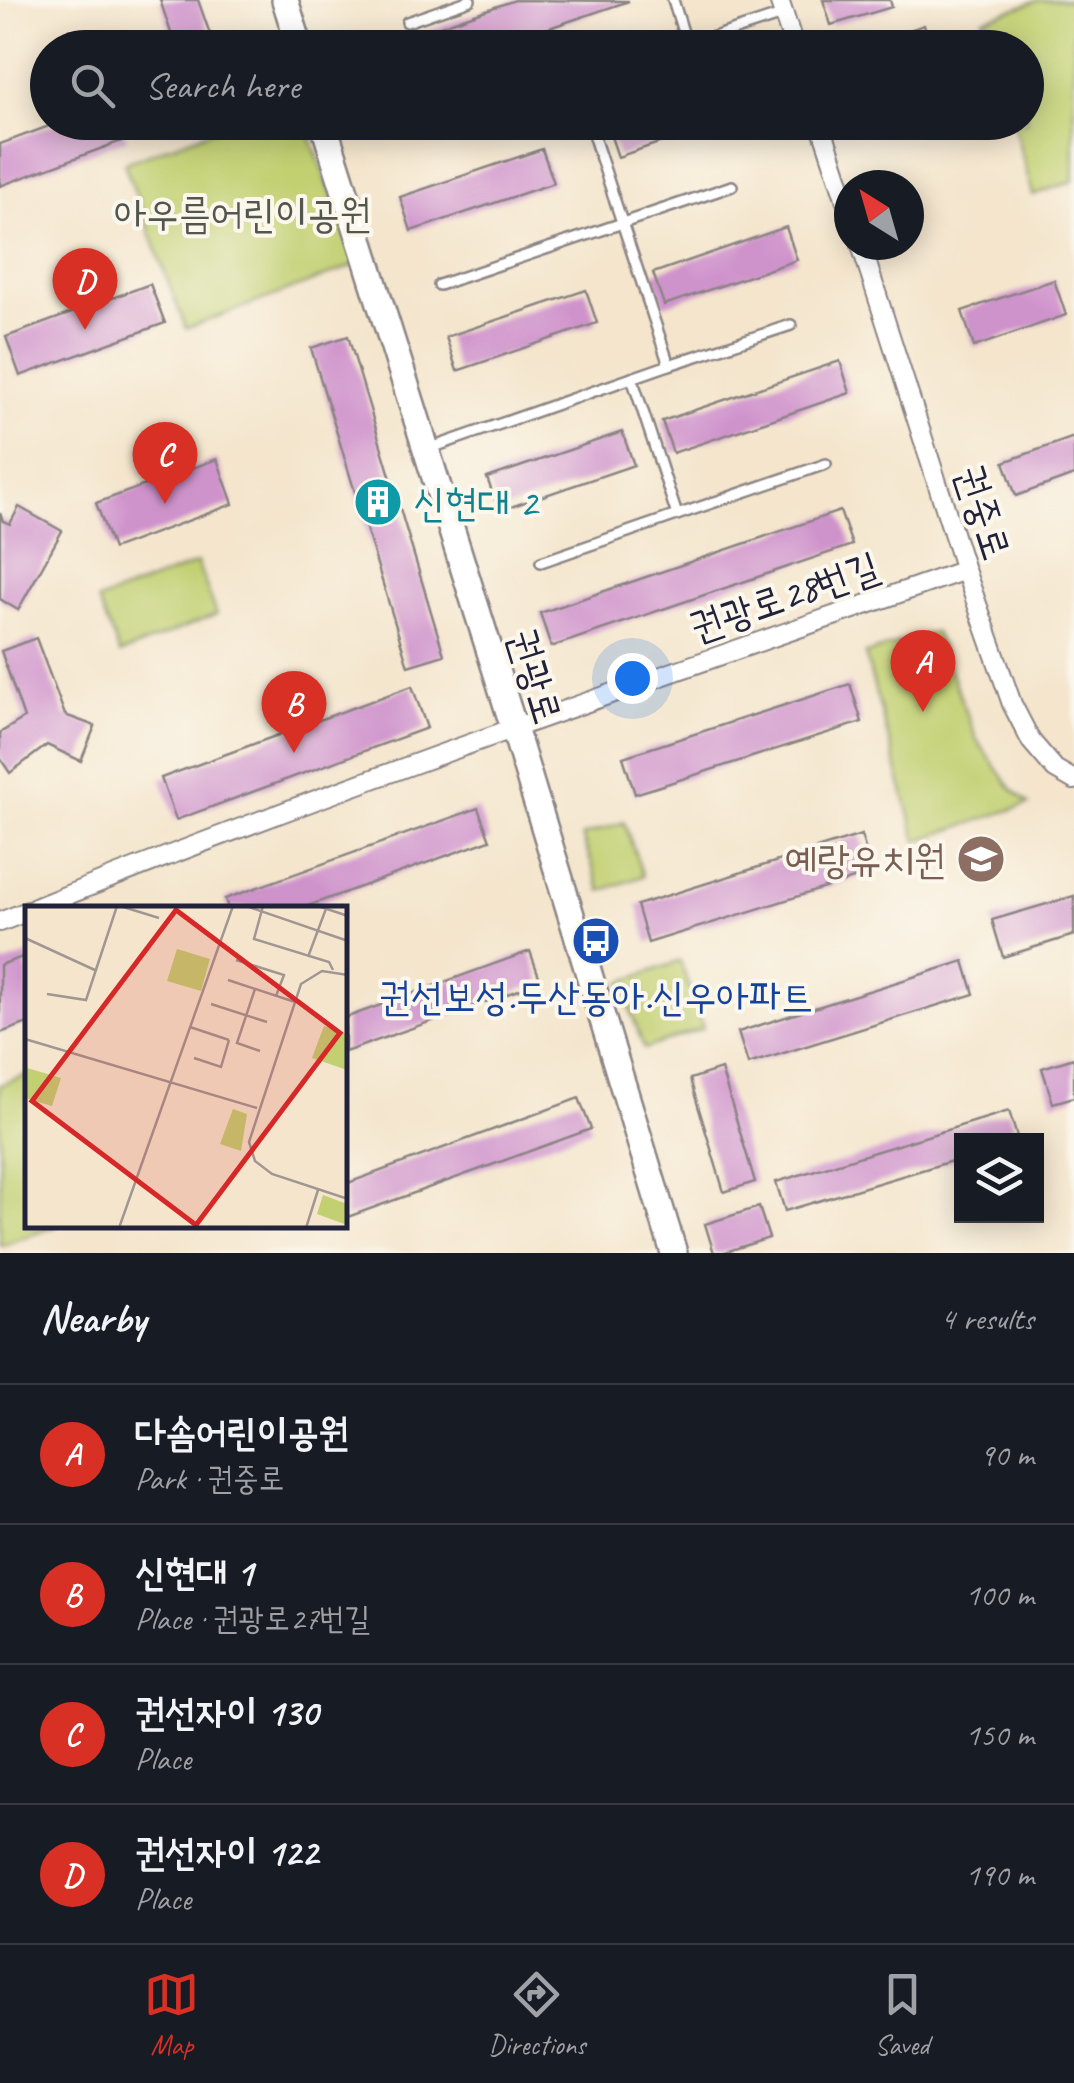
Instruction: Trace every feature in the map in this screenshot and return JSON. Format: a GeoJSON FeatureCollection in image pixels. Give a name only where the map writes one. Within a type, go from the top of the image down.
{"type":"FeatureCollection","features":[{"type":"Feature","properties":{"kind":"street"},"geometry":{"type":"LineString","coordinates":[[285,0],[294,30]]}},
{"type":"Feature","properties":{"kind":"street","name":"권광로"},"geometry":{"type":"LineString","coordinates":[[330,140],[674,1253]]}},
{"type":"Feature","properties":{"kind":"street"},"geometry":{"type":"LineString","coordinates":[[826,140],[836,170]]}},
{"type":"Feature","properties":{"kind":"street","name":"권중로"},"geometry":{"type":"LineString","coordinates":[[866,260],[1012,704],[1032,741],[1056,769],[1074,780]]}},
{"type":"Feature","properties":{"kind":"street","name":"권광로28번길"},"geometry":{"type":"LineString","coordinates":[[39,906],[514,728],[965,570]]}},
{"type":"Feature","properties":{"kind":"street"},"geometry":{"type":"LineString","coordinates":[[0,922],[25,912]]}},
{"type":"Feature","properties":{"kind":"lane"},"geometry":{"type":"LineString","coordinates":[[407,22],[470,0]]}},
{"type":"Feature","properties":{"kind":"lane"},"geometry":{"type":"LineString","coordinates":[[673,0],[680,30]]}},
{"type":"Feature","properties":{"kind":"lane"},"geometry":{"type":"LineString","coordinates":[[724,30],[782,7]]}},
{"type":"Feature","properties":{"kind":"lane"},"geometry":{"type":"LineString","coordinates":[[595,140],[669,365]]}},
{"type":"Feature","properties":{"kind":"lane"},"geometry":{"type":"LineString","coordinates":[[439,284],[732,186]]}},
{"type":"Feature","properties":{"kind":"lane"},"geometry":{"type":"LineString","coordinates":[[426,450],[791,325]]}},
{"type":"Feature","properties":{"kind":"lane"},"geometry":{"type":"LineString","coordinates":[[632,378],[677,515]]}},
{"type":"Feature","properties":{"kind":"lane"},"geometry":{"type":"LineString","coordinates":[[540,562],[826,464]]}},
{"type":"Feature","properties":{"kind":"green space"},"geometry":{"type":"Polygon","coordinates":[[[1040,0],[1074,0],[1074,181],[1033,195],[1018,140],[1044,140],[1044,30],[986,30],[983,19],[1040,0]]]}},
{"type":"Feature","properties":{"kind":"green space","name":"아우름어린이공원"},"geometry":{"type":"Polygon","coordinates":[[[186,140],[311,140],[358,264],[186,329],[124,163],[186,140]]]}},
{"type":"Feature","properties":{"kind":"green space"},"geometry":{"type":"Polygon","coordinates":[[[197,563],[217,614],[120,654],[98,601],[197,563]]]}},
{"type":"Feature","properties":{"kind":"green space"},"geometry":{"type":"Polygon","coordinates":[[[935,632],[977,740],[1011,788],[1029,804],[917,841],[865,654],[935,632]]]}},
{"type":"Feature","properties":{"kind":"green space"},"geometry":{"type":"Polygon","coordinates":[[[624,822],[643,876],[601,891],[582,836],[624,822]]]}},
{"type":"Feature","properties":{"kind":"green space"},"geometry":{"type":"Polygon","coordinates":[[[680,961],[703,1028],[644,1049],[621,982],[680,961]]]}},
{"type":"Feature","properties":{"kind":"green space"},"geometry":{"type":"Polygon","coordinates":[[[25,1076],[25,1228],[50,1228],[0,1246],[0,1085],[25,1076]]]}},
{"type":"Feature","properties":{"kind":"building"},"geometry":{"type":"Polygon","coordinates":[[[160,0],[198,0],[209,30],[170,30],[160,0]]]}},
{"type":"Feature","properties":{"kind":"building"},"geometry":{"type":"Polygon","coordinates":[[[515,0],[629,1],[543,30],[429,30],[515,0]]]}},
{"type":"Feature","properties":{"kind":"building"},"geometry":{"type":"Polygon","coordinates":[[[823,0],[890,0],[892,7],[831,25],[823,0]]]}},
{"type":"Feature","properties":{"kind":"building"},"geometry":{"type":"Polygon","coordinates":[[[30,133],[30,140],[124,140],[0,186],[0,144],[30,133]]]}},
{"type":"Feature","properties":{"kind":"building"},"geometry":{"type":"Polygon","coordinates":[[[612,140],[668,140],[618,157],[612,140]]]}},
{"type":"Feature","properties":{"kind":"building"},"geometry":{"type":"Polygon","coordinates":[[[542,149],[554,183],[411,231],[400,197],[542,149]]]}},
{"type":"Feature","properties":{"kind":"building"},"geometry":{"type":"Polygon","coordinates":[[[786,227],[797,260],[664,305],[653,273],[786,227]]]}},
{"type":"Feature","properties":{"kind":"building"},"geometry":{"type":"Polygon","coordinates":[[[1054,280],[1066,315],[974,347],[962,311],[1054,280]]]}},
{"type":"Feature","properties":{"kind":"building"},"geometry":{"type":"Polygon","coordinates":[[[150,284],[165,323],[20,376],[6,337],[150,284]]]}},
{"type":"Feature","properties":{"kind":"building"},"geometry":{"type":"Polygon","coordinates":[[[586,290],[597,323],[457,371],[446,337],[586,290]]]}},
{"type":"Feature","properties":{"kind":"building","name":"신현대 2"},"geometry":{"type":"Polygon","coordinates":[[[348,336],[444,655],[408,666],[311,348],[348,336]]]}},
{"type":"Feature","properties":{"kind":"building"},"geometry":{"type":"Polygon","coordinates":[[[840,361],[850,393],[673,453],[662,421],[840,361]]]}},
{"type":"Feature","properties":{"kind":"building"},"geometry":{"type":"Polygon","coordinates":[[[622,432],[634,465],[499,511],[487,478],[622,432]]]}},
{"type":"Feature","properties":{"kind":"building"},"geometry":{"type":"Polygon","coordinates":[[[1074,437],[1074,475],[1016,496],[1004,462],[1074,437]]]}},
{"type":"Feature","properties":{"kind":"building"},"geometry":{"type":"Polygon","coordinates":[[[217,459],[233,504],[113,549],[96,503],[217,459]]]}},
{"type":"Feature","properties":{"kind":"building"},"geometry":{"type":"Polygon","coordinates":[[[19,507],[62,531],[18,610],[0,599],[0,513],[3,521],[10,524],[19,507]]]}},
{"type":"Feature","properties":{"kind":"building"},"geometry":{"type":"Polygon","coordinates":[[[840,511],[852,545],[551,647],[540,613],[840,511]]]}},
{"type":"Feature","properties":{"kind":"building"},"geometry":{"type":"Polygon","coordinates":[[[36,638],[65,715],[95,726],[81,761],[47,745],[10,773],[0,758],[0,733],[24,718],[1,651],[36,638]]]}},
{"type":"Feature","properties":{"kind":"building"},"geometry":{"type":"Polygon","coordinates":[[[850,684],[862,722],[635,794],[623,757],[850,684]]]}},
{"type":"Feature","properties":{"kind":"building"},"geometry":{"type":"Polygon","coordinates":[[[412,686],[427,728],[176,820],[161,778],[412,686]]]}},
{"type":"Feature","properties":{"kind":"building"},"geometry":{"type":"Polygon","coordinates":[[[478,808],[490,840],[308,906],[227,906],[225,899],[478,808]]]}},
{"type":"Feature","properties":{"kind":"building"},"geometry":{"type":"Polygon","coordinates":[[[861,835],[873,873],[648,943],[637,905],[861,835]]]}},
{"type":"Feature","properties":{"kind":"building"},"geometry":{"type":"Polygon","coordinates":[[[1074,896],[1074,935],[1003,957],[992,920],[1074,896]]]}},
{"type":"Feature","properties":{"kind":"building"},"geometry":{"type":"Polygon","coordinates":[[[530,951],[541,982],[348,1051],[348,1017],[530,951]]]}},
{"type":"Feature","properties":{"kind":"building"},"geometry":{"type":"Polygon","coordinates":[[[25,956],[25,1024],[0,1033],[0,965],[25,956]]]}},
{"type":"Feature","properties":{"kind":"building"},"geometry":{"type":"Polygon","coordinates":[[[964,961],[974,994],[748,1064],[738,1032],[964,961]]]}},
{"type":"Feature","properties":{"kind":"building"},"geometry":{"type":"Polygon","coordinates":[[[1074,1058],[1074,1097],[1053,1103],[1042,1068],[1074,1058]]]}},
{"type":"Feature","properties":{"kind":"building"},"geometry":{"type":"Polygon","coordinates":[[[721,1069],[755,1182],[724,1192],[690,1079],[721,1069]]]}},
{"type":"Feature","properties":{"kind":"building"},"geometry":{"type":"Polygon","coordinates":[[[579,1098],[591,1129],[348,1217],[348,1183],[579,1098]]]}},
{"type":"Feature","properties":{"kind":"building"},"geometry":{"type":"Polygon","coordinates":[[[1009,1111],[1016,1133],[954,1133],[954,1160],[785,1211],[776,1182],[1009,1111]]]}},
{"type":"Feature","properties":{"kind":"building"},"geometry":{"type":"Polygon","coordinates":[[[759,1207],[769,1238],[714,1253],[705,1224],[759,1207]]]}},
{"type":"Feature","properties":{"kind":"place","name":"권선자이 122"},"geometry":{"type":"Point","coordinates":[85,330]}},
{"type":"Feature","properties":{"kind":"place","name":"신현대 2"},"geometry":{"type":"Point","coordinates":[378,502]}},
{"type":"Feature","properties":{"kind":"place","name":"권선자이 130"},"geometry":{"type":"Point","coordinates":[165,504]}},
{"type":"Feature","properties":{"kind":"place","name":"다솜어린이공원"},"geometry":{"type":"Point","coordinates":[923,712]}},
{"type":"Feature","properties":{"kind":"place","name":"신현대 1"},"geometry":{"type":"Point","coordinates":[294,753]}},
{"type":"Feature","properties":{"kind":"place","name":"예랑유치원"},"geometry":{"type":"Point","coordinates":[981,859]}},
{"type":"Feature","properties":{"kind":"place","name":"권선보성.두산동아.신우아파트"},"geometry":{"type":"Point","coordinates":[596,941]}}]}
